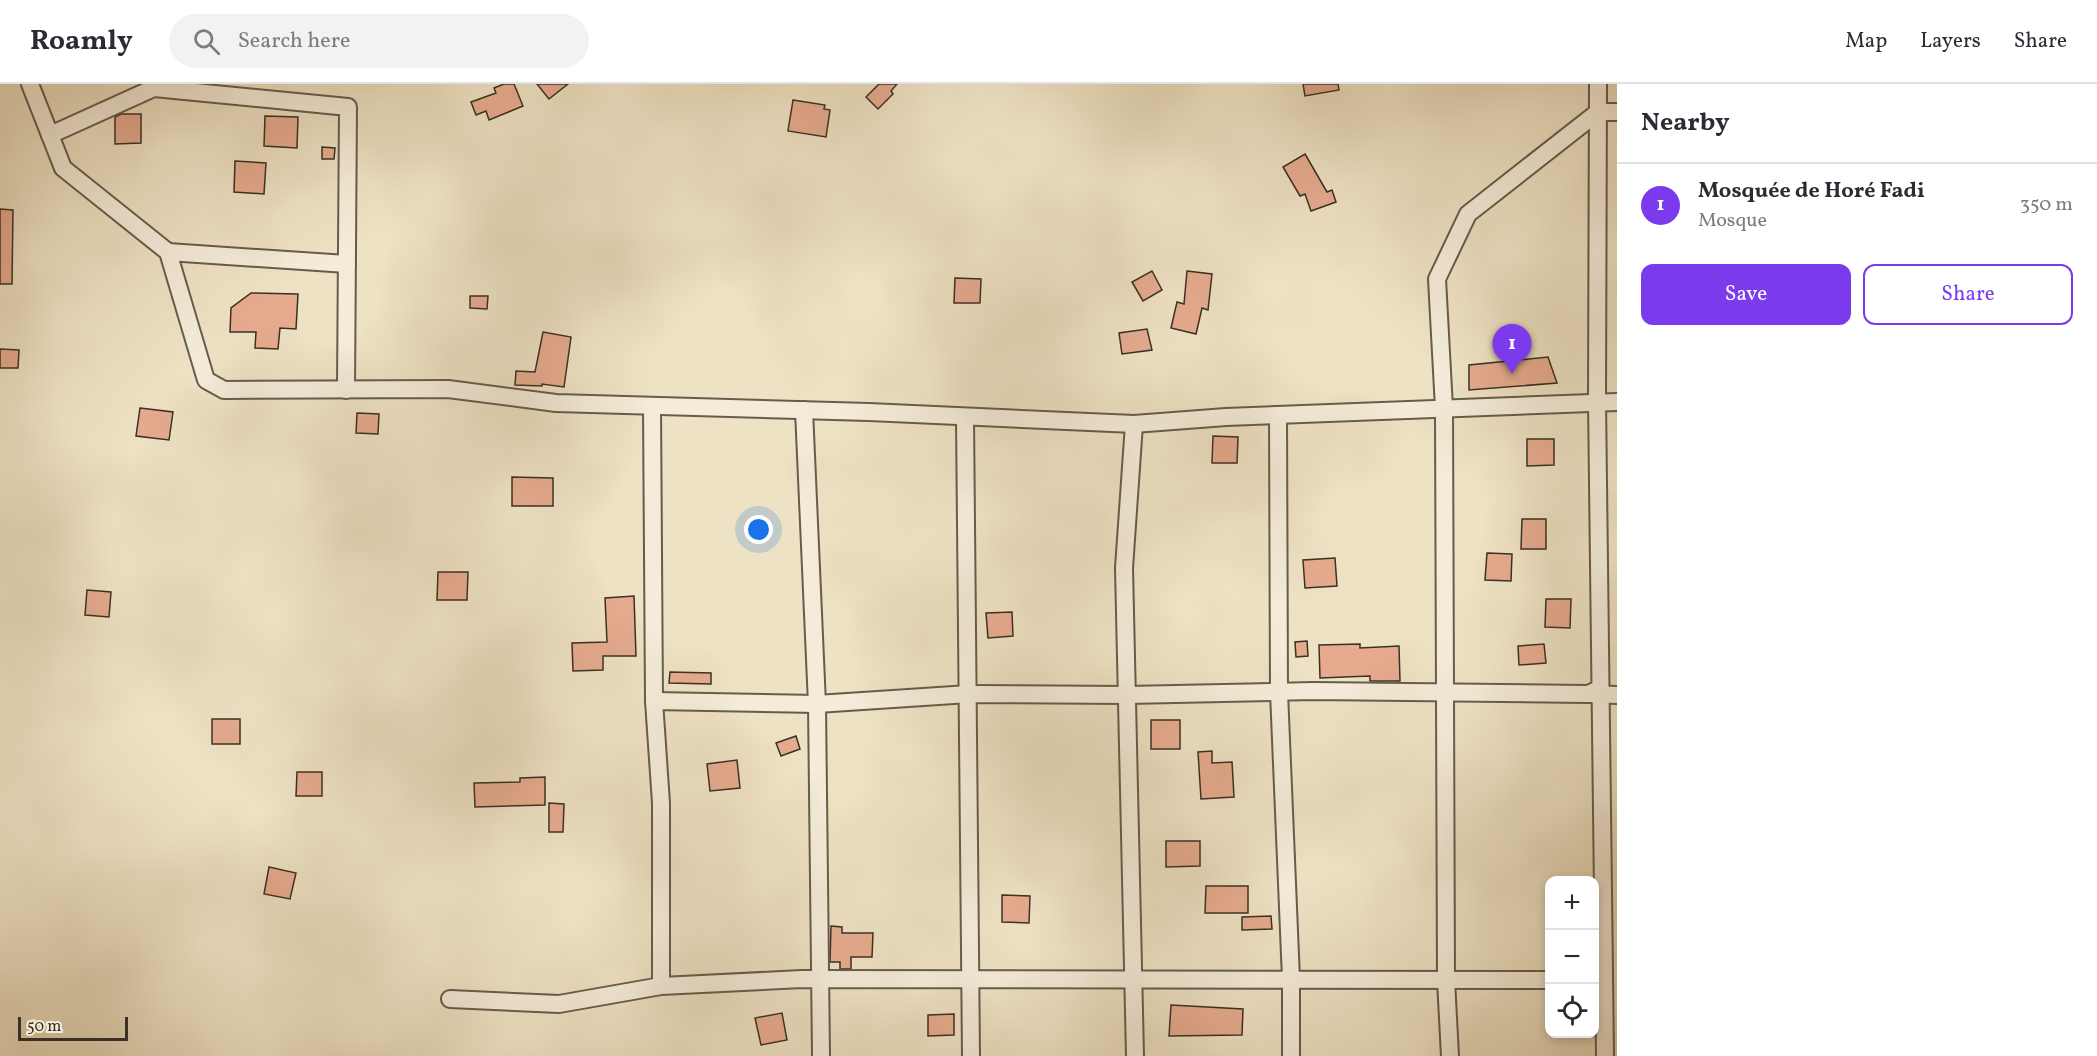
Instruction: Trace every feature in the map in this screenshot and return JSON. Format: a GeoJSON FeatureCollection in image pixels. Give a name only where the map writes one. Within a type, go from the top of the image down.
{"type":"FeatureCollection","features":[{"type":"Feature","properties":{"kind":"street"},"geometry":{"type":"LineString","coordinates":[[30,84],[63,168],[168,252],[206,380],[224,390],[448,389],[556,403],[804,410],[1134,424],[1278,415],[1617,402]]}},
{"type":"Feature","properties":{"kind":"street"},"geometry":{"type":"LineString","coordinates":[[1598,84],[1596,693],[1605,980],[1605,1056]]}},
{"type":"Feature","properties":{"kind":"street"},"geometry":{"type":"LineString","coordinates":[[50,135],[154,88],[348,106],[346,390]]}},
{"type":"Feature","properties":{"kind":"street"},"geometry":{"type":"LineString","coordinates":[[1450,1056],[1446,980],[1444,408],[1437,279],[1468,214],[1598,112],[1617,112]]}},
{"type":"Feature","properties":{"kind":"street"},"geometry":{"type":"LineString","coordinates":[[168,252],[347,264]]}},
{"type":"Feature","properties":{"kind":"street"},"geometry":{"type":"LineString","coordinates":[[652,407],[654,701],[661,803],[661,986]]}},
{"type":"Feature","properties":{"kind":"street"},"geometry":{"type":"LineString","coordinates":[[804,410],[817,704],[821,1056]]}},
{"type":"Feature","properties":{"kind":"street"},"geometry":{"type":"LineString","coordinates":[[1278,415],[1279,692],[1292,979],[1291,1056]]}},
{"type":"Feature","properties":{"kind":"street"},"geometry":{"type":"LineString","coordinates":[[965,417],[971,1056]]}},
{"type":"Feature","properties":{"kind":"street"},"geometry":{"type":"LineString","coordinates":[[1134,424],[1124,568],[1135,1056]]}},
{"type":"Feature","properties":{"kind":"street"},"geometry":{"type":"LineString","coordinates":[[654,701],[817,704],[969,694],[1127,695],[1279,692],[1596,693],[1617,695]]}},
{"type":"Feature","properties":{"kind":"street"},"geometry":{"type":"LineString","coordinates":[[450,999],[559,1004],[661,986],[819,979],[1545,980]]}},
{"type":"Feature","properties":{"kind":"building"},"geometry":{"type":"Polygon","coordinates":[[[504,84],[514,84],[523,106],[489,120],[486,111],[476,115],[471,102],[496,93],[494,88],[504,84]]]}},
{"type":"Feature","properties":{"kind":"building"},"geometry":{"type":"Polygon","coordinates":[[[537,84],[568,84],[549,99],[537,84]]]}},
{"type":"Feature","properties":{"kind":"building"},"geometry":{"type":"Polygon","coordinates":[[[879,84],[897,84],[891,91],[893,94],[878,109],[866,97],[879,84]]]}},
{"type":"Feature","properties":{"kind":"building"},"geometry":{"type":"Polygon","coordinates":[[[1303,84],[1338,84],[1339,90],[1305,96],[1303,84]]]}},
{"type":"Feature","properties":{"kind":"building"},"geometry":{"type":"Polygon","coordinates":[[[793,100],[825,105],[824,109],[830,110],[826,137],[788,131],[793,100]]]}},
{"type":"Feature","properties":{"kind":"building"},"geometry":{"type":"Polygon","coordinates":[[[121,114],[141,114],[141,143],[115,144],[115,117],[121,114]]]}},
{"type":"Feature","properties":{"kind":"building"},"geometry":{"type":"Polygon","coordinates":[[[265,116],[298,117],[297,148],[264,146],[265,116]]]}},
{"type":"Feature","properties":{"kind":"building"},"geometry":{"type":"Polygon","coordinates":[[[322,147],[335,148],[334,159],[322,159],[322,147]]]}},
{"type":"Feature","properties":{"kind":"building"},"geometry":{"type":"Polygon","coordinates":[[[1305,154],[1327,192],[1332,190],[1336,202],[1311,211],[1305,194],[1300,196],[1283,167],[1305,154]]]}},
{"type":"Feature","properties":{"kind":"building"},"geometry":{"type":"Polygon","coordinates":[[[235,161],[266,163],[264,194],[234,192],[235,161]]]}},
{"type":"Feature","properties":{"kind":"building"},"geometry":{"type":"Polygon","coordinates":[[[0,209],[13,210],[12,284],[0,284],[0,209]]]}},
{"type":"Feature","properties":{"kind":"building"},"geometry":{"type":"Polygon","coordinates":[[[1152,271],[1162,290],[1143,301],[1132,282],[1152,271]]]}},
{"type":"Feature","properties":{"kind":"building"},"geometry":{"type":"Polygon","coordinates":[[[1187,271],[1212,274],[1208,310],[1202,308],[1196,334],[1171,328],[1177,302],[1184,304],[1187,271]]]}},
{"type":"Feature","properties":{"kind":"building"},"geometry":{"type":"Polygon","coordinates":[[[955,278],[981,279],[980,303],[954,303],[955,278]]]}},
{"type":"Feature","properties":{"kind":"building"},"geometry":{"type":"Polygon","coordinates":[[[251,293],[298,294],[296,329],[280,328],[278,349],[255,348],[256,332],[230,332],[231,308],[251,293]]]}},
{"type":"Feature","properties":{"kind":"building"},"geometry":{"type":"Polygon","coordinates":[[[470,296],[488,296],[487,309],[470,308],[470,296]]]}},
{"type":"Feature","properties":{"kind":"building"},"geometry":{"type":"Polygon","coordinates":[[[1147,329],[1152,350],[1122,354],[1119,333],[1147,329]]]}},
{"type":"Feature","properties":{"kind":"building"},"geometry":{"type":"Polygon","coordinates":[[[543,332],[571,337],[564,387],[542,384],[542,386],[515,385],[516,371],[535,372],[543,332]]]}},
{"type":"Feature","properties":{"kind":"building"},"geometry":{"type":"Polygon","coordinates":[[[0,349],[19,350],[18,368],[0,368],[0,349]]]}},
{"type":"Feature","properties":{"kind":"building"},"geometry":{"type":"Polygon","coordinates":[[[1548,357],[1557,383],[1469,390],[1469,365],[1548,357]]]}},
{"type":"Feature","properties":{"kind":"building"},"geometry":{"type":"Polygon","coordinates":[[[140,408],[173,412],[169,440],[136,436],[140,408]]]}},
{"type":"Feature","properties":{"kind":"building"},"geometry":{"type":"Polygon","coordinates":[[[357,413],[379,414],[378,434],[356,433],[357,413]]]}},
{"type":"Feature","properties":{"kind":"building"},"geometry":{"type":"Polygon","coordinates":[[[1213,436],[1238,437],[1237,463],[1212,463],[1213,436]]]}},
{"type":"Feature","properties":{"kind":"building"},"geometry":{"type":"Polygon","coordinates":[[[1527,439],[1554,439],[1554,465],[1527,466],[1527,439]]]}},
{"type":"Feature","properties":{"kind":"building"},"geometry":{"type":"Polygon","coordinates":[[[512,477],[553,478],[553,506],[512,506],[512,477]]]}},
{"type":"Feature","properties":{"kind":"building"},"geometry":{"type":"Polygon","coordinates":[[[1522,519],[1546,519],[1546,549],[1521,549],[1522,519]]]}},
{"type":"Feature","properties":{"kind":"building"},"geometry":{"type":"Polygon","coordinates":[[[1487,553],[1512,554],[1511,581],[1485,580],[1487,553]]]}},
{"type":"Feature","properties":{"kind":"building"},"geometry":{"type":"Polygon","coordinates":[[[1335,558],[1337,586],[1305,588],[1303,560],[1335,558]]]}},
{"type":"Feature","properties":{"kind":"building"},"geometry":{"type":"Polygon","coordinates":[[[438,572],[468,572],[467,600],[437,600],[438,572]]]}},
{"type":"Feature","properties":{"kind":"building"},"geometry":{"type":"Polygon","coordinates":[[[87,590],[111,592],[109,617],[85,615],[87,590]]]}},
{"type":"Feature","properties":{"kind":"building"},"geometry":{"type":"Polygon","coordinates":[[[634,596],[636,656],[603,656],[603,670],[573,671],[572,643],[607,642],[605,598],[634,596]]]}},
{"type":"Feature","properties":{"kind":"building"},"geometry":{"type":"Polygon","coordinates":[[[1546,599],[1571,599],[1570,628],[1545,627],[1546,599]]]}},
{"type":"Feature","properties":{"kind":"building"},"geometry":{"type":"Polygon","coordinates":[[[1012,612],[1013,636],[988,638],[986,613],[1012,612]]]}},
{"type":"Feature","properties":{"kind":"building"},"geometry":{"type":"Polygon","coordinates":[[[1307,641],[1308,656],[1296,657],[1295,642],[1307,641]]]}},
{"type":"Feature","properties":{"kind":"building"},"geometry":{"type":"Polygon","coordinates":[[[1360,644],[1360,648],[1399,646],[1400,681],[1370,681],[1370,676],[1320,678],[1319,645],[1360,644]]]}},
{"type":"Feature","properties":{"kind":"building"},"geometry":{"type":"Polygon","coordinates":[[[1544,644],[1546,663],[1519,665],[1518,646],[1544,644]]]}},
{"type":"Feature","properties":{"kind":"building"},"geometry":{"type":"Polygon","coordinates":[[[670,672],[711,673],[711,684],[669,683],[670,672]]]}},
{"type":"Feature","properties":{"kind":"building"},"geometry":{"type":"Polygon","coordinates":[[[212,719],[240,719],[240,744],[212,744],[212,719]]]}},
{"type":"Feature","properties":{"kind":"building"},"geometry":{"type":"Polygon","coordinates":[[[1151,720],[1180,720],[1180,749],[1151,749],[1151,720]]]}},
{"type":"Feature","properties":{"kind":"building"},"geometry":{"type":"Polygon","coordinates":[[[796,736],[800,749],[781,756],[776,743],[796,736]]]}},
{"type":"Feature","properties":{"kind":"building"},"geometry":{"type":"Polygon","coordinates":[[[1212,751],[1212,763],[1232,762],[1234,797],[1201,799],[1198,752],[1212,751]]]}},
{"type":"Feature","properties":{"kind":"building"},"geometry":{"type":"Polygon","coordinates":[[[737,760],[740,788],[710,791],[707,764],[737,760]]]}},
{"type":"Feature","properties":{"kind":"building"},"geometry":{"type":"Polygon","coordinates":[[[297,772],[322,772],[322,796],[296,796],[297,772]]]}},
{"type":"Feature","properties":{"kind":"building"},"geometry":{"type":"Polygon","coordinates":[[[545,777],[545,805],[475,807],[474,783],[520,782],[520,778],[545,777]]]}},
{"type":"Feature","properties":{"kind":"building"},"geometry":{"type":"Polygon","coordinates":[[[549,803],[564,804],[563,832],[549,832],[549,803]]]}},
{"type":"Feature","properties":{"kind":"building"},"geometry":{"type":"Polygon","coordinates":[[[1166,841],[1200,841],[1200,866],[1166,867],[1166,841]]]}},
{"type":"Feature","properties":{"kind":"building"},"geometry":{"type":"Polygon","coordinates":[[[269,867],[296,873],[290,899],[264,894],[269,867]]]}},
{"type":"Feature","properties":{"kind":"building"},"geometry":{"type":"Polygon","coordinates":[[[1206,886],[1248,886],[1248,913],[1205,913],[1206,886]]]}},
{"type":"Feature","properties":{"kind":"building"},"geometry":{"type":"Polygon","coordinates":[[[1002,895],[1030,896],[1029,923],[1002,922],[1002,895]]]}},
{"type":"Feature","properties":{"kind":"building"},"geometry":{"type":"Polygon","coordinates":[[[1271,916],[1272,929],[1242,930],[1242,917],[1271,916]]]}},
{"type":"Feature","properties":{"kind":"building"},"geometry":{"type":"Polygon","coordinates":[[[831,926],[842,927],[842,933],[873,933],[872,957],[851,957],[851,969],[840,969],[840,962],[830,962],[831,926]]]}},
{"type":"Feature","properties":{"kind":"building"},"geometry":{"type":"Polygon","coordinates":[[[1171,1005],[1243,1009],[1242,1035],[1169,1036],[1171,1005]]]}},
{"type":"Feature","properties":{"kind":"building"},"geometry":{"type":"Polygon","coordinates":[[[782,1013],[787,1040],[761,1045],[755,1018],[782,1013]]]}},
{"type":"Feature","properties":{"kind":"building"},"geometry":{"type":"Polygon","coordinates":[[[954,1014],[954,1035],[928,1036],[928,1015],[954,1014]]]}},
{"type":"Feature","properties":{"kind":"place","name":"Mosquée de Horé Fadi"},"geometry":{"type":"Point","coordinates":[1512,374]}}]}
